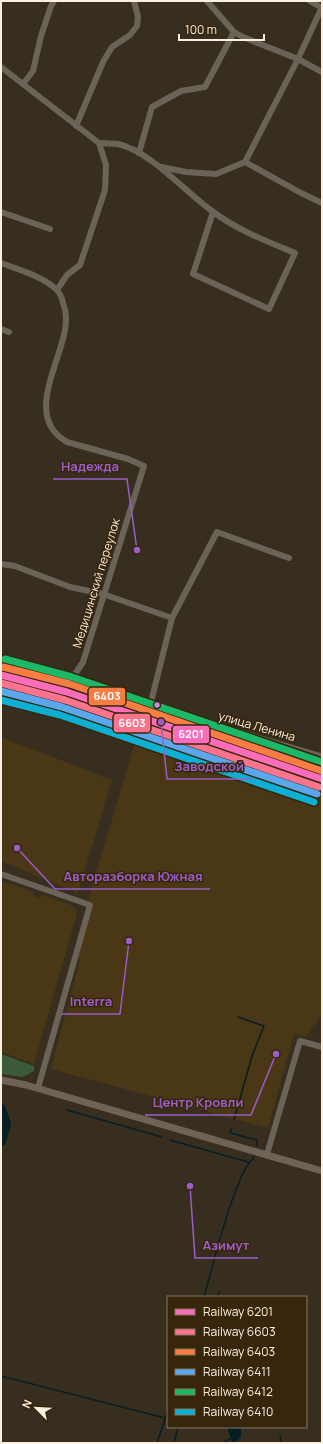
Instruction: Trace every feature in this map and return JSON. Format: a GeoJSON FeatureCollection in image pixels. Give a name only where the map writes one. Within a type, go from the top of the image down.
{"type":"FeatureCollection","features":[{"type":"Feature","properties":{"kind":"main road","name":"улица Ленина"},"geometry":{"type":"LineString","coordinates":[[1,662],[322,757]]}},
{"type":"Feature","properties":{"kind":"main road"},"geometry":{"type":"LineString","coordinates":[[1,1080],[38,1088],[322,1171]]}},
{"type":"Feature","properties":{"kind":"street"},"geometry":{"type":"LineString","coordinates":[[23,84],[33,71],[41,36],[54,1]]}},
{"type":"Feature","properties":{"kind":"street"},"geometry":{"type":"LineString","coordinates":[[76,126],[112,47],[130,35],[137,26],[138,17],[134,1]]}},
{"type":"Feature","properties":{"kind":"street"},"geometry":{"type":"LineString","coordinates":[[207,1],[234,32],[298,59],[322,72]]}},
{"type":"Feature","properties":{"kind":"street"},"geometry":{"type":"LineString","coordinates":[[159,167],[186,172],[216,174],[245,162],[298,59],[322,8],[310,1]]}},
{"type":"Feature","properties":{"kind":"street"},"geometry":{"type":"LineString","coordinates":[[139,153],[152,107],[182,91],[205,87],[234,32]]}},
{"type":"Feature","properties":{"kind":"street"},"geometry":{"type":"LineString","coordinates":[[1,67],[99,143],[118,144],[139,153],[159,167],[213,212],[245,231],[294,253],[269,309],[193,274],[213,212]]}},
{"type":"Feature","properties":{"kind":"street"},"geometry":{"type":"LineString","coordinates":[[1,263],[44,281],[57,290],[68,275],[80,265],[105,190],[106,165],[99,143]]}},
{"type":"Feature","properties":{"kind":"street"},"geometry":{"type":"LineString","coordinates":[[245,162],[322,203]]}},
{"type":"Feature","properties":{"kind":"street"},"geometry":{"type":"LineString","coordinates":[[1,212],[50,229]]}},
{"type":"Feature","properties":{"kind":"street","name":"Медицинский переулок"},"geometry":{"type":"LineString","coordinates":[[57,290],[65,309],[66,319],[46,400],[47,417],[51,426],[61,438],[67,442],[128,459],[144,466],[83,662],[70,682]]}},
{"type":"Feature","properties":{"kind":"street"},"geometry":{"type":"LineString","coordinates":[[1,329],[9,332]]}},
{"type":"Feature","properties":{"kind":"street"},"geometry":{"type":"LineString","coordinates":[[150,706],[172,618],[217,532],[289,558]]}},
{"type":"Feature","properties":{"kind":"street"},"geometry":{"type":"LineString","coordinates":[[1,564],[15,566],[70,586],[103,594],[172,618]]}},
{"type":"Feature","properties":{"kind":"street"},"geometry":{"type":"LineString","coordinates":[[1,874],[90,905],[38,1088]]}},
{"type":"Feature","properties":{"kind":"street"},"geometry":{"type":"LineString","coordinates":[[267,1154],[300,1041],[322,1047]]}},
{"type":"Feature","properties":{"kind":"shaded area"},"geometry":{"type":"Polygon","coordinates":[[[139,729],[322,790],[322,1014],[305,1037],[294,1034],[268,1128],[51,1069],[80,960],[76,958],[90,914],[87,903],[139,729]]]}},
{"type":"Feature","properties":{"kind":"shaded area"},"geometry":{"type":"Polygon","coordinates":[[[1,737],[112,780],[78,893],[1,861],[1,737]]]}},
{"type":"Feature","properties":{"kind":"shaded area"},"geometry":{"type":"Polygon","coordinates":[[[1,881],[31,891],[35,897],[38,898],[43,895],[71,905],[77,911],[34,1064],[1,1052],[1,881]]]}},
{"type":"Feature","properties":{"kind":"green space"},"geometry":{"type":"Polygon","coordinates":[[[1,1054],[34,1066],[34,1071],[23,1077],[1,1074],[1,1054]]]}},
{"type":"Feature","properties":{"kind":"water"},"geometry":{"type":"Polygon","coordinates":[[[227,1428],[241,1428],[241,1437],[237,1441],[232,1442],[227,1428]]]}},
{"type":"Feature","properties":{"kind":"waterway"},"geometry":{"type":"LineString","coordinates":[[184,727],[322,773]]}},
{"type":"Feature","properties":{"kind":"waterway"},"geometry":{"type":"LineString","coordinates":[[244,760],[322,787]]}},
{"type":"Feature","properties":{"kind":"waterway"},"geometry":{"type":"LineString","coordinates":[[234,1120],[252,1056],[264,1026],[238,1017]]}},
{"type":"Feature","properties":{"kind":"waterway"},"geometry":{"type":"LineString","coordinates":[[1,1109],[6,1124],[1,1141]]}},
{"type":"Feature","properties":{"kind":"waterway"},"geometry":{"type":"LineString","coordinates":[[67,1110],[162,1137]]}},
{"type":"Feature","properties":{"kind":"waterway"},"geometry":{"type":"LineString","coordinates":[[232,1128],[230,1133],[257,1140],[257,1146]]}},
{"type":"Feature","properties":{"kind":"waterway"},"geometry":{"type":"LineString","coordinates":[[170,1140],[248,1162]]}},
{"type":"Feature","properties":{"kind":"waterway"},"geometry":{"type":"LineString","coordinates":[[204,1296],[232,1201],[246,1167],[254,1156]]}},
{"type":"Feature","properties":{"kind":"waterway"},"geometry":{"type":"LineString","coordinates":[[218,1296],[219,1292]]}},
{"type":"Feature","properties":{"kind":"waterway"},"geometry":{"type":"LineString","coordinates":[[1,1376],[165,1418]]}},
{"type":"Feature","properties":{"kind":"waterway"},"geometry":{"type":"LineString","coordinates":[[157,1443],[167,1413]]}},
{"type":"Feature","properties":{"kind":"waterway"},"geometry":{"type":"LineString","coordinates":[[174,1443],[178,1428]]}},
{"type":"Feature","properties":{"kind":"waterway"},"geometry":{"type":"LineString","coordinates":[[280,1436],[281,1443]]}},
{"type":"Feature","properties":{"kind":"waterway"},"geometry":{"type":"LineString","coordinates":[[223,1443],[230,1439]]}},
{"type":"Feature","properties":{"kind":"rail line","name":"6412"},"geometry":{"type":"LineString","coordinates":[[5,659],[72,677],[322,762]]}},
{"type":"Feature","properties":{"kind":"rail line","name":"6403"},"geometry":{"type":"LineString","coordinates":[[3,667],[70,684],[322,771]]}},
{"type":"Feature","properties":{"kind":"rail line","name":"6201"},"geometry":{"type":"LineString","coordinates":[[1,675],[67,692],[322,779]]}},
{"type":"Feature","properties":{"kind":"rail line","name":"6603"},"geometry":{"type":"LineString","coordinates":[[1,683],[65,700],[319,787]]}},
{"type":"Feature","properties":{"kind":"rail line","name":"6411"},"geometry":{"type":"LineString","coordinates":[[1,691],[62,707],[317,794]]}},
{"type":"Feature","properties":{"kind":"rail line","name":"6410"},"geometry":{"type":"LineString","coordinates":[[1,700],[60,715],[314,802]]}},
{"type":"Feature","properties":{"kind":"place","name":"Надежда"},"geometry":{"type":"Point","coordinates":[137,550]}},
{"type":"Feature","properties":{"kind":"place","name":"Заводской"},"geometry":{"type":"Point","coordinates":[161,722]}},
{"type":"Feature","properties":{"kind":"place","name":"Авторазборка Южная"},"geometry":{"type":"Point","coordinates":[17,848]}},
{"type":"Feature","properties":{"kind":"place","name":"Interra"},"geometry":{"type":"Point","coordinates":[129,941]}},
{"type":"Feature","properties":{"kind":"place","name":"Центр Кровли"},"geometry":{"type":"Point","coordinates":[276,1054]}},
{"type":"Feature","properties":{"kind":"place","name":"Азимут"},"geometry":{"type":"Point","coordinates":[190,1186]}}]}
